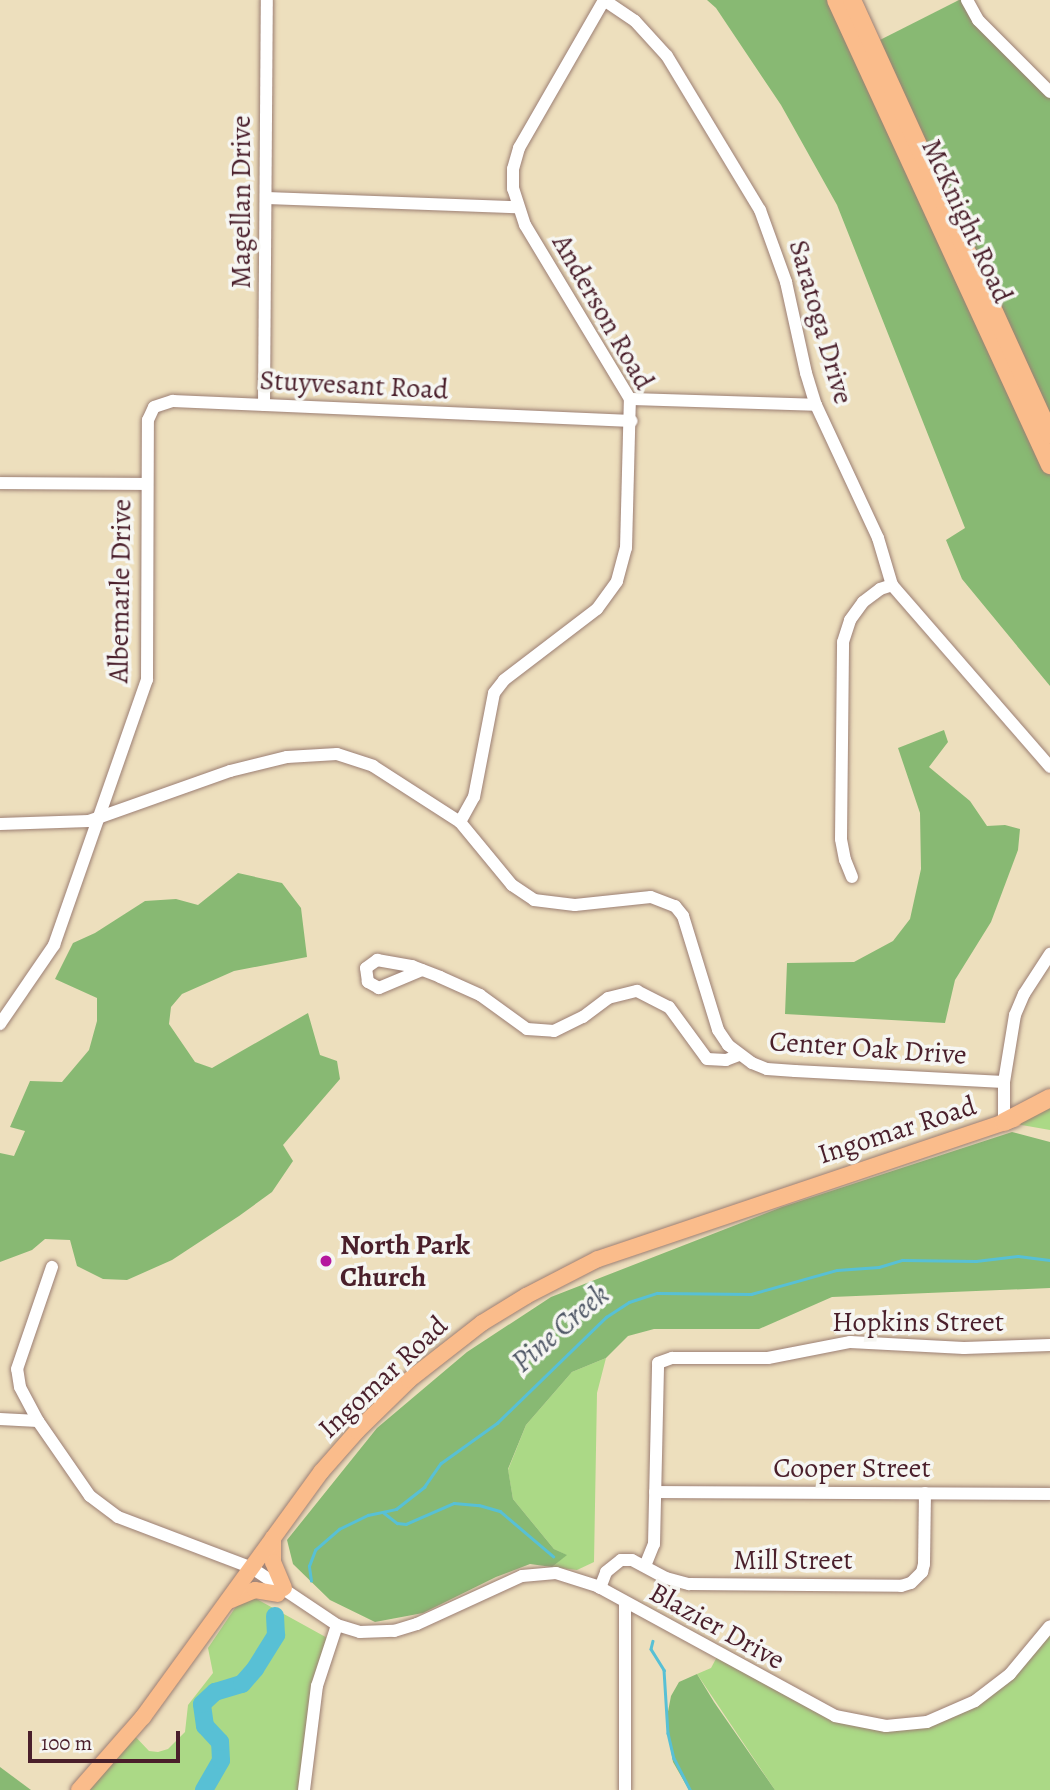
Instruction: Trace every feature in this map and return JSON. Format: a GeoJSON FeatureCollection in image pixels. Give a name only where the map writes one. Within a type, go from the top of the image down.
{"type":"FeatureCollection","features":[{"type":"Feature","properties":{"kind":"highway","name":"McKnight Road"},"geometry":{"type":"LineString","coordinates":[[836,0],[1050,465]]}},
{"type":"Feature","properties":{"kind":"highway","name":"McKnight Road"},"geometry":{"type":"LineString","coordinates":[[852,0],[1050,434]]}},
{"type":"Feature","properties":{"kind":"highway"},"geometry":{"type":"LineString","coordinates":[[1004,1122],[1050,1098]]}},
{"type":"Feature","properties":{"kind":"main road","name":"Ingomar Road"},"geometry":{"type":"LineString","coordinates":[[79,1790],[143,1717],[321,1472],[384,1404],[442,1353],[526,1296],[573,1271],[634,1246],[1050,1107]]}},
{"type":"Feature","properties":{"kind":"main road"},"geometry":{"type":"LineString","coordinates":[[227,1602],[255,1590],[281,1591],[273,1562],[273,1538]]}},
{"type":"Feature","properties":{"kind":"street","name":"Magellan Drive"},"geometry":{"type":"LineString","coordinates":[[264,405],[267,0]]}},
{"type":"Feature","properties":{"kind":"street","name":"Anderson Road"},"geometry":{"type":"LineString","coordinates":[[460,822],[474,797],[491,701],[496,689],[532,658],[588,618],[605,600],[617,581],[626,548],[632,421],[630,399],[517,207],[513,179],[519,148],[604,0]]}},
{"type":"Feature","properties":{"kind":"street","name":"Saratoga Drive"},"geometry":{"type":"LineString","coordinates":[[604,0],[635,22],[667,56],[760,211],[786,282],[806,373],[816,405],[878,538],[892,585],[1050,766]]}},
{"type":"Feature","properties":{"kind":"street"},"geometry":{"type":"LineString","coordinates":[[967,0],[978,20],[1050,92]]}},
{"type":"Feature","properties":{"kind":"street"},"geometry":{"type":"LineString","coordinates":[[266,198],[517,207]]}},
{"type":"Feature","properties":{"kind":"street"},"geometry":{"type":"LineString","coordinates":[[630,399],[816,405]]}},
{"type":"Feature","properties":{"kind":"street","name":"Stuyvesant Road"},"geometry":{"type":"LineString","coordinates":[[148,484],[150,413],[158,404],[173,401],[632,421]]}},
{"type":"Feature","properties":{"kind":"street"},"geometry":{"type":"LineString","coordinates":[[0,483],[148,484]]}},
{"type":"Feature","properties":{"kind":"street","name":"Albemarle Drive"},"geometry":{"type":"LineString","coordinates":[[100,818],[147,680],[148,484]]}},
{"type":"Feature","properties":{"kind":"street"},"geometry":{"type":"LineString","coordinates":[[852,877],[841,839],[843,642],[850,620],[863,602],[880,589],[892,585]]}},
{"type":"Feature","properties":{"kind":"street","name":"Center Oak Drive"},"geometry":{"type":"LineString","coordinates":[[0,824],[79,822],[100,818],[230,771],[287,757],[337,754],[373,766],[460,822],[512,885],[534,900],[575,905],[651,897],[675,906],[683,916],[718,1030],[739,1055],[767,1069],[1004,1082]]}},
{"type":"Feature","properties":{"kind":"street"},"geometry":{"type":"LineString","coordinates":[[0,1024],[54,945],[100,818]]}},
{"type":"Feature","properties":{"kind":"street"},"geometry":{"type":"LineString","coordinates":[[1004,1122],[1004,1082],[1015,1015],[1024,994],[1050,954]]}},
{"type":"Feature","properties":{"kind":"street"},"geometry":{"type":"LineString","coordinates":[[422,970],[480,995],[527,1028],[554,1031],[583,1017],[608,998],[637,991],[669,1007],[707,1059],[726,1060],[739,1055]]}},
{"type":"Feature","properties":{"kind":"street"},"geometry":{"type":"LineString","coordinates":[[52,1266],[17,1369],[20,1387],[38,1421],[90,1496],[118,1517],[252,1568]]}},
{"type":"Feature","properties":{"kind":"street","name":"Hopkins Street"},"geometry":{"type":"LineString","coordinates":[[645,1566],[654,1544],[656,1369],[665,1360],[768,1358],[850,1342],[964,1348],[1050,1345]]}},
{"type":"Feature","properties":{"kind":"street"},"geometry":{"type":"LineString","coordinates":[[0,1419],[38,1421]]}},
{"type":"Feature","properties":{"kind":"street","name":"Cooper Street"},"geometry":{"type":"LineString","coordinates":[[655,1492],[1050,1494]]}},
{"type":"Feature","properties":{"kind":"street","name":"Mill Street"},"geometry":{"type":"LineString","coordinates":[[600,1588],[606,1572],[621,1560],[645,1566],[666,1578],[690,1584],[901,1586],[917,1578],[925,1564],[925,1493]]}},
{"type":"Feature","properties":{"kind":"street","name":"Blazier Drive"},"geometry":{"type":"LineString","coordinates":[[252,1568],[260,1581],[281,1591],[321,1623],[374,1633],[404,1628],[533,1573],[568,1575],[600,1588],[835,1716],[886,1726],[927,1722],[975,1701],[1010,1674],[1050,1626]]}},
{"type":"Feature","properties":{"kind":"street"},"geometry":{"type":"LineString","coordinates":[[625,1602],[625,1790]]}},
{"type":"Feature","properties":{"kind":"street"},"geometry":{"type":"LineString","coordinates":[[304,1790],[317,1685],[337,1625]]}},
{"type":"Feature","properties":{"kind":"green space"},"geometry":{"type":"Polygon","coordinates":[[[707,0],[836,0],[1050,465],[1050,686],[962,579],[946,540],[965,528],[837,205],[781,105],[716,8],[707,0]]]}},
{"type":"Feature","properties":{"kind":"green space"},"geometry":{"type":"Polygon","coordinates":[[[959,0],[967,0],[1050,92],[1050,434],[872,44],[959,0]]]}},
{"type":"Feature","properties":{"kind":"green space"},"geometry":{"type":"Polygon","coordinates":[[[944,730],[948,742],[929,767],[970,801],[987,826],[1005,825],[1020,829],[1018,850],[991,922],[955,980],[945,1023],[785,1014],[787,963],[854,962],[893,941],[910,919],[921,869],[920,813],[898,748],[944,730]]]}},
{"type":"Feature","properties":{"kind":"green space"},"geometry":{"type":"Polygon","coordinates":[[[238,873],[282,883],[301,908],[307,957],[234,971],[182,994],[171,1007],[169,1024],[195,1062],[212,1068],[308,1013],[320,1055],[337,1061],[340,1079],[283,1145],[293,1161],[272,1192],[239,1216],[172,1260],[127,1280],[103,1279],[77,1266],[70,1240],[45,1239],[32,1250],[0,1262],[0,1153],[14,1156],[25,1131],[10,1127],[30,1081],[62,1082],[89,1050],[97,1021],[97,998],[55,979],[73,943],[95,933],[145,901],[176,899],[198,905],[238,873]]]}},
{"type":"Feature","properties":{"kind":"green space"},"geometry":{"type":"Polygon","coordinates":[[[1050,1107],[1050,1130],[1004,1122],[1050,1107]]]}},
{"type":"Feature","properties":{"kind":"green space"},"geometry":{"type":"Polygon","coordinates":[[[1012,1132],[1050,1142],[1050,1288],[832,1297],[759,1329],[654,1329],[628,1336],[606,1358],[572,1372],[526,1425],[508,1469],[513,1499],[554,1549],[567,1555],[552,1567],[530,1564],[496,1577],[423,1613],[375,1622],[330,1600],[293,1564],[287,1540],[377,1428],[467,1352],[551,1297],[782,1207],[1012,1132]]]}},
{"type":"Feature","properties":{"kind":"green space"},"geometry":{"type":"Polygon","coordinates":[[[606,1358],[597,1393],[594,1562],[577,1570],[552,1567],[566,1555],[554,1549],[513,1499],[508,1470],[526,1425],[572,1372],[606,1358]]]}},
{"type":"Feature","properties":{"kind":"green space"},"geometry":{"type":"Polygon","coordinates":[[[253,1597],[331,1640],[304,1790],[86,1790],[131,1732],[149,1751],[158,1752],[168,1749],[185,1732],[188,1705],[213,1673],[208,1648],[235,1608],[244,1600],[253,1597]]]}},
{"type":"Feature","properties":{"kind":"green space"},"geometry":{"type":"Polygon","coordinates":[[[1050,1626],[1050,1790],[775,1790],[697,1674],[711,1668],[718,1655],[835,1716],[898,1726],[975,1701],[1050,1626]]]}},
{"type":"Feature","properties":{"kind":"green space"},"geometry":{"type":"Polygon","coordinates":[[[697,1674],[775,1790],[689,1790],[673,1762],[666,1722],[671,1696],[679,1682],[697,1674]]]}},
{"type":"Feature","properties":{"kind":"green space"},"geometry":{"type":"Polygon","coordinates":[[[0,1767],[31,1790],[0,1790],[0,1767]]]}},
{"type":"Feature","properties":{"kind":"waterway","name":"Pine Creek"},"geometry":{"type":"LineString","coordinates":[[311,1581],[309,1566],[315,1550],[339,1529],[368,1515],[396,1509],[424,1487],[441,1463],[497,1423],[606,1317],[629,1302],[657,1293],[751,1294],[837,1270],[879,1267],[902,1260],[976,1261],[1018,1256],[1050,1260]]}},
{"type":"Feature","properties":{"kind":"waterway"},"geometry":{"type":"LineString","coordinates":[[383,1512],[397,1523],[406,1524],[454,1503],[479,1505],[500,1511],[553,1556]]}},
{"type":"Feature","properties":{"kind":"waterway","name":"Pine Creek"},"geometry":{"type":"LineString","coordinates":[[204,1790],[221,1760],[220,1742],[205,1726],[202,1704],[215,1692],[242,1684],[255,1669],[276,1635],[275,1616]]}},
{"type":"Feature","properties":{"kind":"waterway"},"geometry":{"type":"LineString","coordinates":[[653,1641],[651,1649],[664,1670],[668,1733],[674,1758],[690,1790]]}},
{"type":"Feature","properties":{"kind":"place","name":"North Park Church"},"geometry":{"type":"Point","coordinates":[326,1261]}}]}
